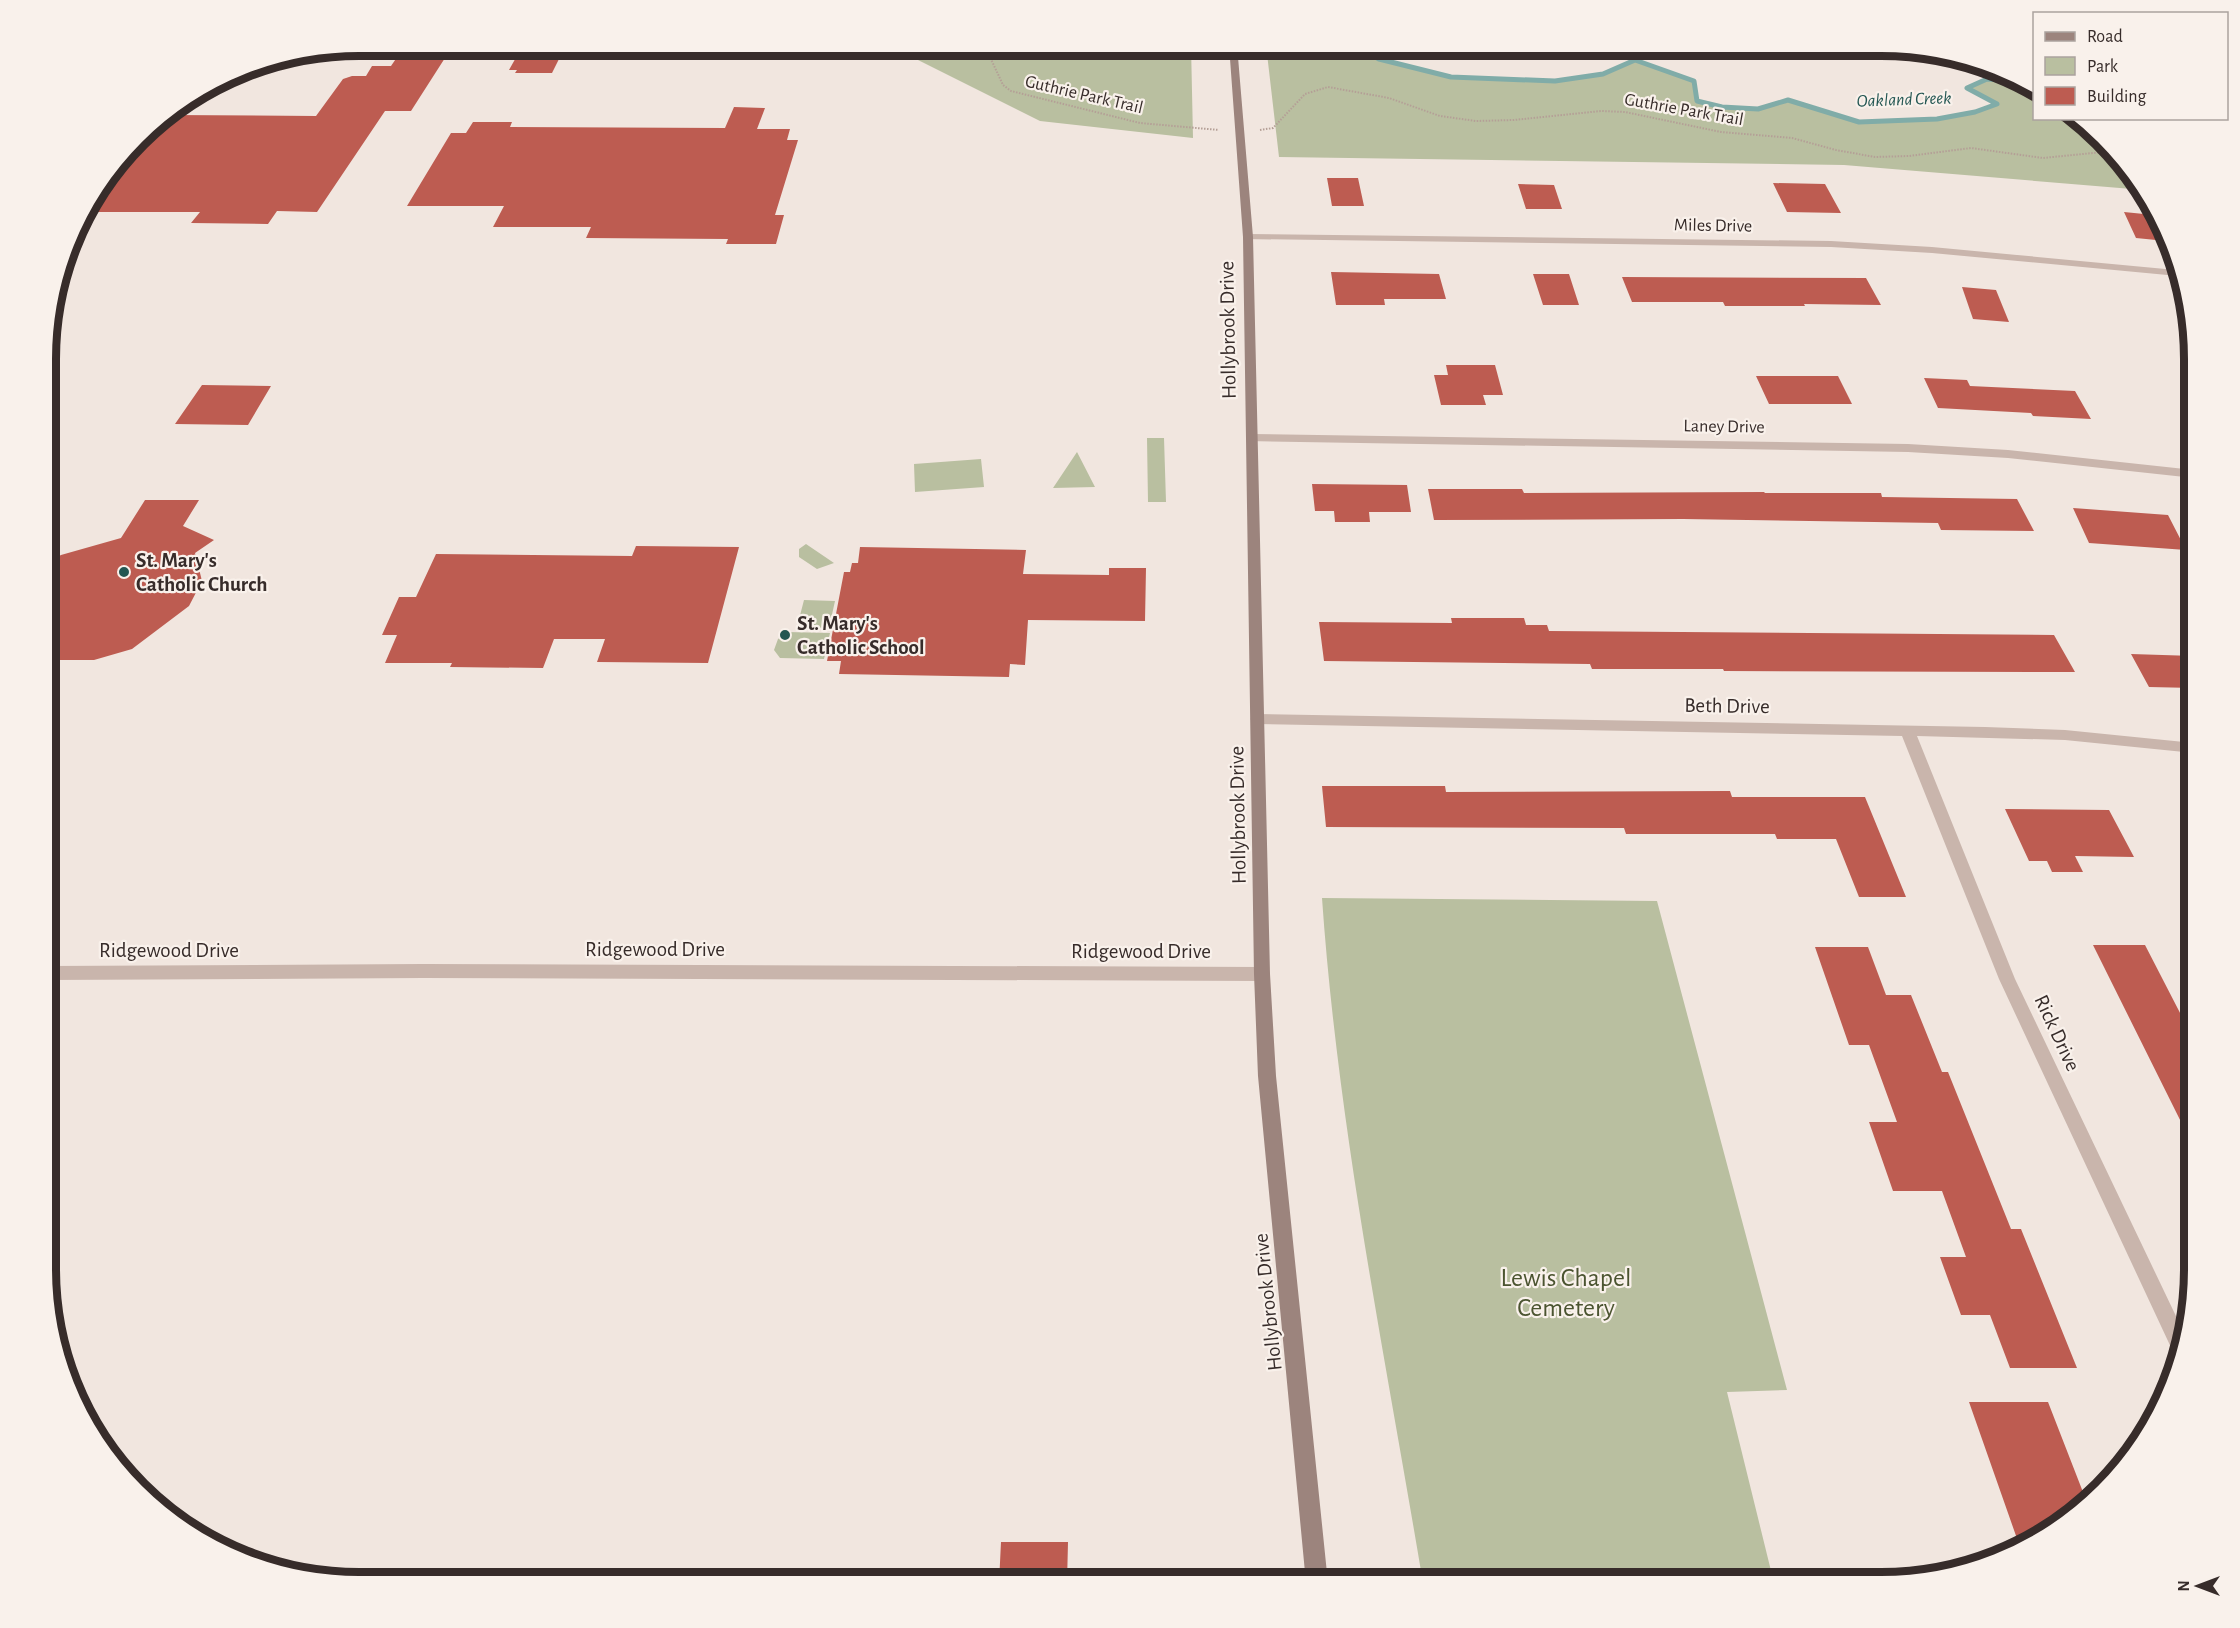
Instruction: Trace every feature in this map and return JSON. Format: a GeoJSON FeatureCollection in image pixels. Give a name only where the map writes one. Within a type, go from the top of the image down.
{"type":"FeatureCollection","features":[{"type":"Feature","properties":{"kind":"main road","name":"Hollybrook Drive"},"geometry":{"type":"LineString","coordinates":[[1234,56],[1248,237],[1262,974],[1268,1088],[1316,1572]]}},
{"type":"Feature","properties":{"kind":"street","name":"Miles Drive"},"geometry":{"type":"LineString","coordinates":[[1248,237],[1831,244],[1932,250],[2172,272]]}},
{"type":"Feature","properties":{"kind":"street","name":"Laney Drive"},"geometry":{"type":"LineString","coordinates":[[1251,438],[1908,448],[2008,454],[2184,473]]}},
{"type":"Feature","properties":{"kind":"street","name":"Beth Drive"},"geometry":{"type":"LineString","coordinates":[[1257,718],[1907,730],[2065,735],[2184,747]]}},
{"type":"Feature","properties":{"kind":"street","name":"Rick Drive"},"geometry":{"type":"LineString","coordinates":[[1907,730],[2011,990],[2177,1338]]}},
{"type":"Feature","properties":{"kind":"street","name":"Ridgewood Drive"},"geometry":{"type":"LineString","coordinates":[[56,973],[423,971],[1262,974]]}},
{"type":"Feature","properties":{"kind":"path","name":"Guthrie Park Trail"},"geometry":{"type":"LineString","coordinates":[[988,56],[996,67],[1000,84],[1011,91],[1140,122],[1189,129],[1218,130]]}},
{"type":"Feature","properties":{"kind":"path","name":"Guthrie Park Trail"},"geometry":{"type":"LineString","coordinates":[[1266,130],[1273,128],[1305,94],[1317,88],[1328,87],[1389,98],[1440,116],[1476,121],[1514,120],[1602,111],[1625,112],[1721,132],[1792,138],[1836,150],[1875,157],[1909,156],[1971,148],[2043,158],[2103,152]]}},
{"type":"Feature","properties":{"kind":"green space"},"geometry":{"type":"Polygon","coordinates":[[[910,56],[1191,56],[1193,138],[1040,121],[910,56]]]}},
{"type":"Feature","properties":{"kind":"green space"},"geometry":{"type":"Polygon","coordinates":[[[1267,56],[1373,56],[1451,77],[1555,81],[1603,74],[1635,60],[1694,81],[1697,101],[1722,107],[1758,109],[1788,100],[1859,122],[1937,119],[1975,112],[1996,104],[1967,88],[1987,79],[1999,80],[2033,96],[2033,120],[2068,120],[2096,144],[2132,189],[1844,165],[1279,157],[1267,56]]]}},
{"type":"Feature","properties":{"kind":"green space"},"geometry":{"type":"Polygon","coordinates":[[[1147,438],[1164,438],[1166,502],[1148,502],[1147,438]]]}},
{"type":"Feature","properties":{"kind":"green space"},"geometry":{"type":"Polygon","coordinates":[[[1077,452],[1095,487],[1053,488],[1077,452]]]}},
{"type":"Feature","properties":{"kind":"green space"},"geometry":{"type":"Polygon","coordinates":[[[981,459],[984,487],[915,492],[914,464],[981,459]]]}},
{"type":"Feature","properties":{"kind":"green space"},"geometry":{"type":"Polygon","coordinates":[[[806,544],[834,563],[817,569],[799,557],[799,549],[806,544]]]}},
{"type":"Feature","properties":{"kind":"green space"},"geometry":{"type":"Polygon","coordinates":[[[804,600],[835,601],[829,628],[797,627],[804,600]]]}},
{"type":"Feature","properties":{"kind":"green space"},"geometry":{"type":"Polygon","coordinates":[[[787,632],[830,633],[824,659],[780,658],[774,650],[778,639],[787,632]]]}},
{"type":"Feature","properties":{"kind":"green space","name":"Lewis Chapel Cemetery"},"geometry":{"type":"Polygon","coordinates":[[[1322,898],[1657,901],[1787,1390],[1727,1392],[1771,1572],[1421,1572],[1364,1241],[1329,984],[1322,898]]]}},
{"type":"Feature","properties":{"kind":"building"},"geometry":{"type":"Polygon","coordinates":[[[398,56],[446,56],[411,111],[385,111],[317,212],[277,211],[268,224],[191,223],[200,212],[94,212],[116,177],[145,143],[178,115],[316,116],[343,79],[352,76],[366,76],[372,66],[391,66],[398,56]]]}},
{"type":"Feature","properties":{"kind":"building"},"geometry":{"type":"Polygon","coordinates":[[[517,56],[560,56],[552,73],[515,73],[517,70],[509,70],[517,56]]]}},
{"type":"Feature","properties":{"kind":"building"},"geometry":{"type":"Polygon","coordinates":[[[734,107],[765,108],[757,129],[790,129],[787,140],[798,140],[775,215],[784,215],[776,244],[726,244],[728,239],[586,238],[591,227],[493,227],[504,206],[407,206],[451,133],[466,133],[473,122],[512,122],[510,127],[725,128],[734,107]]]}},
{"type":"Feature","properties":{"kind":"building"},"geometry":{"type":"Polygon","coordinates":[[[1327,178],[1358,178],[1364,206],[1332,206],[1327,178]]]}},
{"type":"Feature","properties":{"kind":"building"},"geometry":{"type":"Polygon","coordinates":[[[1773,183],[1825,184],[1841,213],[1787,212],[1773,183]]]}},
{"type":"Feature","properties":{"kind":"building"},"geometry":{"type":"Polygon","coordinates":[[[1518,184],[1554,185],[1562,209],[1526,209],[1518,184]]]}},
{"type":"Feature","properties":{"kind":"building"},"geometry":{"type":"Polygon","coordinates":[[[2124,212],[2148,214],[2160,240],[2136,238],[2124,212]]]}},
{"type":"Feature","properties":{"kind":"building"},"geometry":{"type":"Polygon","coordinates":[[[1331,272],[1439,274],[1446,299],[1384,299],[1385,305],[1336,305],[1331,272]]]}},
{"type":"Feature","properties":{"kind":"building"},"geometry":{"type":"Polygon","coordinates":[[[1533,274],[1569,274],[1579,305],[1543,305],[1533,274]]]}},
{"type":"Feature","properties":{"kind":"building"},"geometry":{"type":"Polygon","coordinates":[[[1622,277],[1866,278],[1881,305],[1725,306],[1723,302],[1632,302],[1622,277]]]}},
{"type":"Feature","properties":{"kind":"building"},"geometry":{"type":"Polygon","coordinates":[[[1962,287],[1996,290],[2009,322],[1973,319],[1962,287]]]}},
{"type":"Feature","properties":{"kind":"building"},"geometry":{"type":"Polygon","coordinates":[[[1446,365],[1495,365],[1503,395],[1483,395],[1486,405],[1441,405],[1434,375],[1448,375],[1446,365]]]}},
{"type":"Feature","properties":{"kind":"building"},"geometry":{"type":"Polygon","coordinates":[[[1756,376],[1838,376],[1852,404],[1769,404],[1756,376]]]}},
{"type":"Feature","properties":{"kind":"building"},"geometry":{"type":"Polygon","coordinates":[[[1924,378],[1967,380],[1970,386],[2075,391],[2091,419],[1938,408],[1924,378]]]}},
{"type":"Feature","properties":{"kind":"building"},"geometry":{"type":"Polygon","coordinates":[[[202,385],[271,386],[248,425],[175,424],[202,385]]]}},
{"type":"Feature","properties":{"kind":"building"},"geometry":{"type":"Polygon","coordinates":[[[1312,484],[1407,485],[1411,512],[1369,512],[1370,522],[1335,522],[1334,511],[1315,511],[1312,484]]]}},
{"type":"Feature","properties":{"kind":"building"},"geometry":{"type":"Polygon","coordinates":[[[1428,489],[1522,489],[1524,493],[1881,493],[1882,497],[2017,499],[2034,531],[1941,530],[1938,523],[1683,519],[1434,520],[1428,489]]]}},
{"type":"Feature","properties":{"kind":"building","name":"St. Mary's Catholic Church"},"geometry":{"type":"Polygon","coordinates":[[[145,500],[199,500],[183,526],[214,540],[195,553],[202,581],[189,606],[132,649],[94,660],[56,660],[56,558],[121,538],[145,500]]]}},
{"type":"Feature","properties":{"kind":"building"},"geometry":{"type":"Polygon","coordinates":[[[2073,508],[2168,515],[2184,550],[2089,543],[2073,508]]]}},
{"type":"Feature","properties":{"kind":"building"},"geometry":{"type":"Polygon","coordinates":[[[636,546],[739,547],[708,663],[597,662],[605,639],[554,639],[543,668],[450,667],[452,663],[385,663],[397,635],[382,635],[399,597],[416,597],[436,554],[632,556],[636,546]]]}},
{"type":"Feature","properties":{"kind":"building"},"geometry":{"type":"Polygon","coordinates":[[[860,547],[1026,550],[1023,574],[1109,575],[1109,568],[1146,568],[1145,621],[1028,620],[1025,665],[1010,664],[1009,677],[839,674],[841,661],[827,661],[844,572],[850,572],[852,563],[858,563],[860,547]]]}},
{"type":"Feature","properties":{"kind":"building"},"geometry":{"type":"Polygon","coordinates":[[[1451,618],[1524,618],[1526,625],[1547,625],[1549,631],[2054,635],[2075,672],[1724,671],[1723,669],[1592,669],[1590,664],[1324,661],[1319,622],[1452,623],[1451,618]]]}},
{"type":"Feature","properties":{"kind":"building"},"geometry":{"type":"Polygon","coordinates":[[[2131,654],[2184,656],[2184,688],[2149,687],[2131,654]]]}},
{"type":"Feature","properties":{"kind":"building"},"geometry":{"type":"Polygon","coordinates":[[[1322,786],[1445,786],[1446,792],[1730,791],[1732,797],[1865,797],[1906,897],[1859,897],[1836,839],[1777,839],[1775,834],[1626,834],[1624,828],[1326,827],[1322,786]]]}},
{"type":"Feature","properties":{"kind":"building"},"geometry":{"type":"Polygon","coordinates":[[[2005,809],[2109,810],[2134,857],[2075,856],[2083,872],[2052,872],[2047,861],[2029,861],[2005,809]]]}},
{"type":"Feature","properties":{"kind":"building"},"geometry":{"type":"Polygon","coordinates":[[[2093,945],[2145,945],[2184,1021],[2184,1128],[2093,945]]]}},
{"type":"Feature","properties":{"kind":"building"},"geometry":{"type":"Polygon","coordinates":[[[1815,947],[1868,947],[1886,995],[1911,995],[1942,1072],[1948,1072],[2011,1229],[2021,1229],[2077,1368],[2010,1368],[1990,1315],[1961,1315],[1940,1257],[1966,1257],[1942,1191],[1893,1191],[1869,1122],[1897,1122],[1869,1045],[1849,1045],[1815,947]]]}},
{"type":"Feature","properties":{"kind":"building"},"geometry":{"type":"Polygon","coordinates":[[[1969,1402],[2048,1402],[2084,1494],[2050,1521],[2017,1540],[1969,1402]]]}},
{"type":"Feature","properties":{"kind":"building"},"geometry":{"type":"Polygon","coordinates":[[[1001,1542],[1068,1542],[1067,1572],[1000,1572],[1001,1542]]]}},
{"type":"Feature","properties":{"kind":"waterway","name":"Oakland Creek"},"geometry":{"type":"LineString","coordinates":[[1374,56],[1451,77],[1555,81],[1603,74],[1635,60],[1694,81],[1697,101],[1722,107],[1758,109],[1788,100],[1859,122],[1937,119],[1975,112],[1997,104],[1967,88],[1987,79],[1999,80]]}},
{"type":"Feature","properties":{"kind":"place","name":"St. Mary's Catholic Church"},"geometry":{"type":"Point","coordinates":[124,572]}},
{"type":"Feature","properties":{"kind":"place","name":"St. Mary's Catholic School"},"geometry":{"type":"Point","coordinates":[785,635]}}]}
